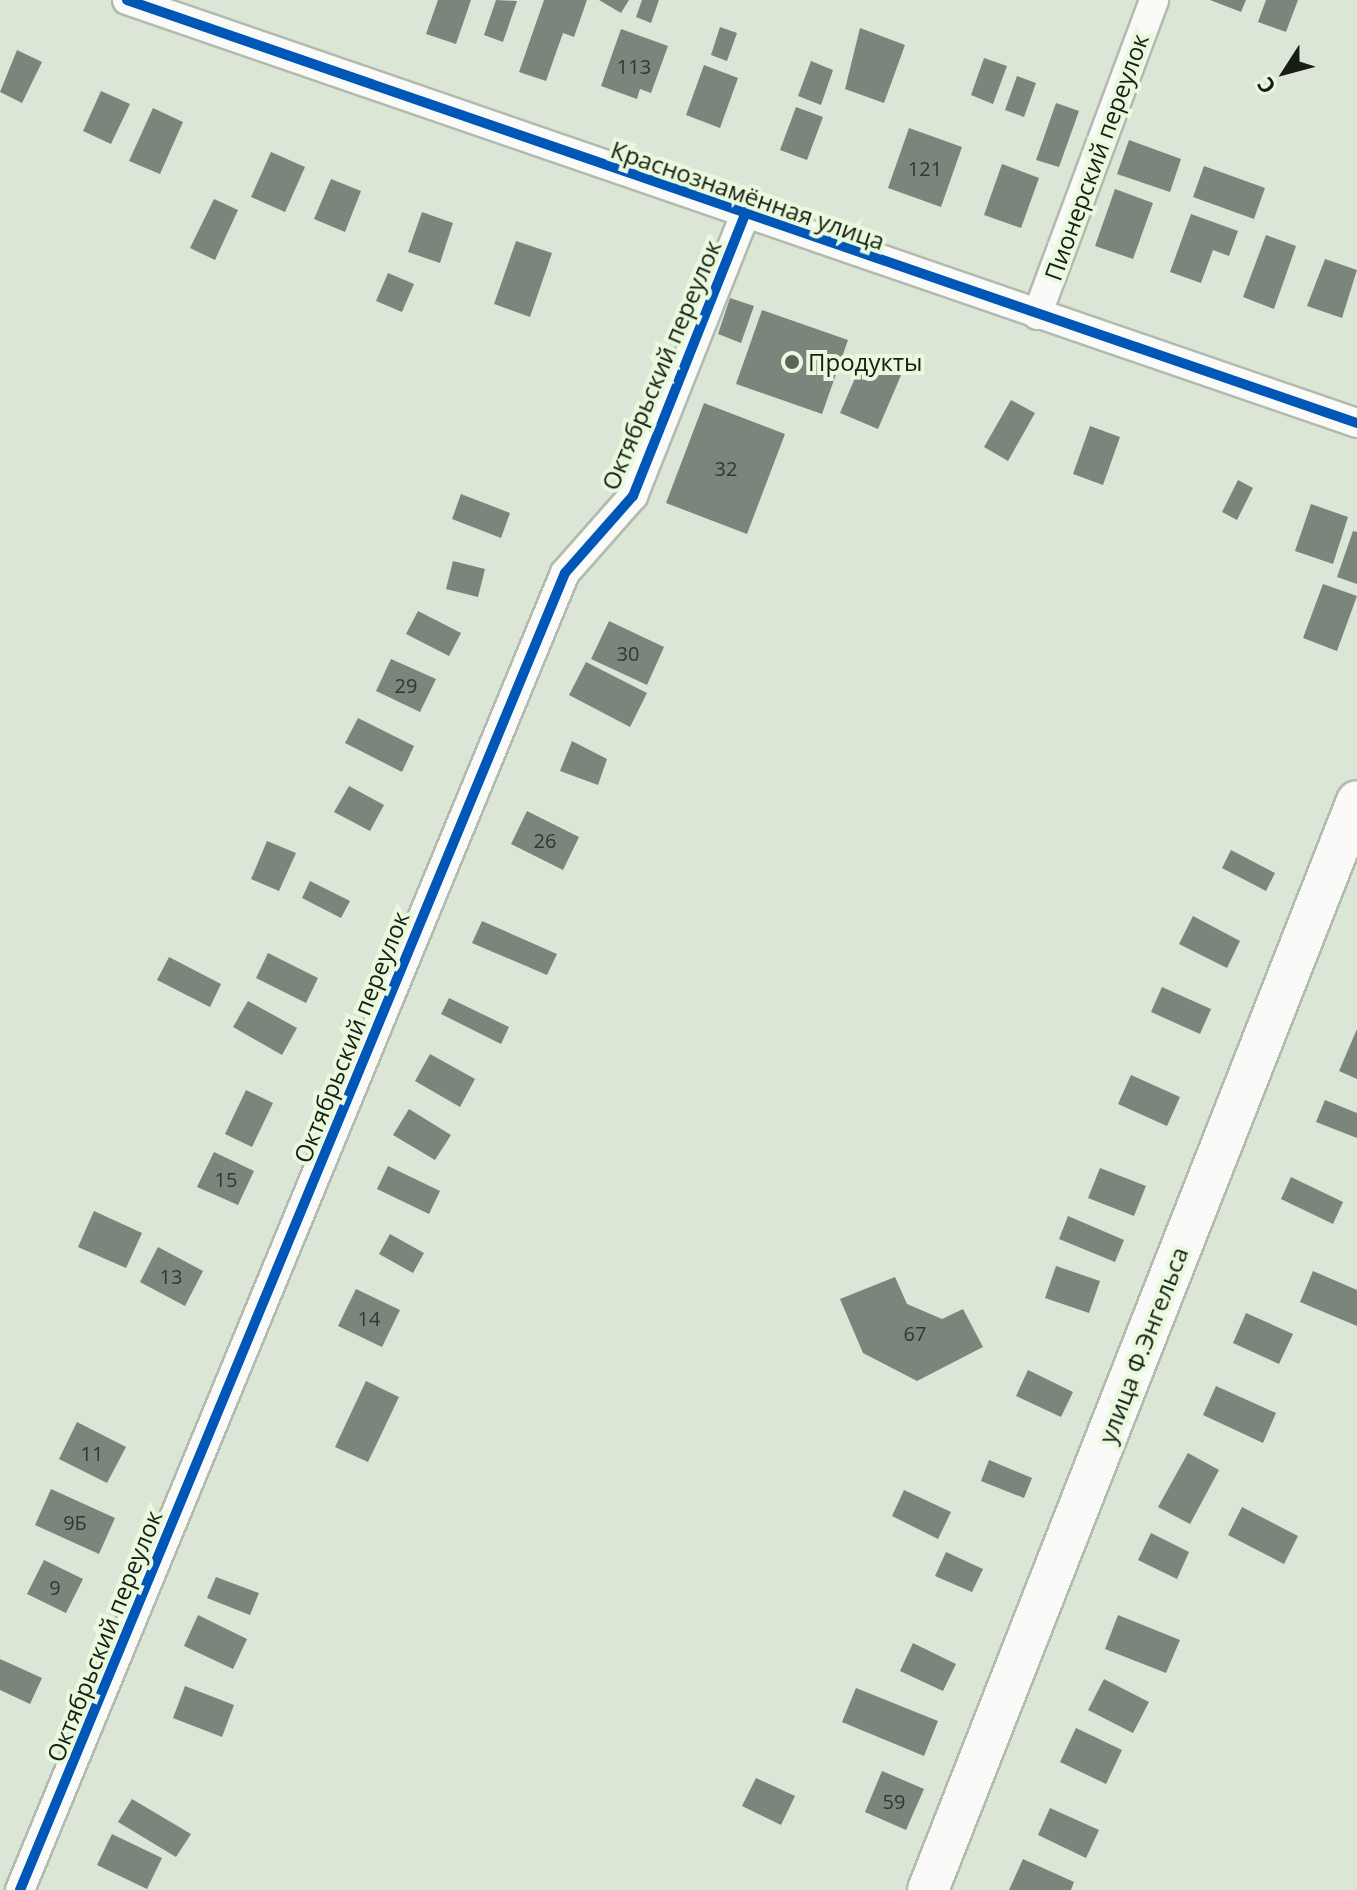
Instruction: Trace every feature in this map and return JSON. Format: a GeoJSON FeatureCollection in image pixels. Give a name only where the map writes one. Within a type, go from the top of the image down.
{"type":"FeatureCollection","features":[{"type":"Feature","properties":{"kind":"main road","name":"улица Ф.Энгельса"},"geometry":{"type":"LineString","coordinates":[[928,1890],[1357,801]]}},
{"type":"Feature","properties":{"kind":"street","name":"Краснознамённая улица"},"geometry":{"type":"LineString","coordinates":[[127,0],[1357,423]]}},
{"type":"Feature","properties":{"kind":"street","name":"Пионерский переулок"},"geometry":{"type":"LineString","coordinates":[[1037,315],[1154,0]]}},
{"type":"Feature","properties":{"kind":"street","name":"Октябрьский переулок"},"geometry":{"type":"LineString","coordinates":[[20,1890],[565,573],[633,496],[745,215]]}},
{"type":"Feature","properties":{"kind":"building"},"geometry":{"type":"Polygon","coordinates":[[[438,0],[471,0],[456,44],[426,34],[438,0]]]}},
{"type":"Feature","properties":{"kind":"building"},"geometry":{"type":"Polygon","coordinates":[[[496,0],[517,1],[503,42],[484,35],[496,0]]]}},
{"type":"Feature","properties":{"kind":"building"},"geometry":{"type":"Polygon","coordinates":[[[544,0],[587,0],[574,37],[563,33],[546,81],[519,72],[544,0]]]}},
{"type":"Feature","properties":{"kind":"building"},"geometry":{"type":"Polygon","coordinates":[[[599,0],[629,0],[621,13],[599,0]]]}},
{"type":"Feature","properties":{"kind":"building"},"geometry":{"type":"Polygon","coordinates":[[[642,0],[659,0],[651,23],[636,17],[642,0]]]}},
{"type":"Feature","properties":{"kind":"building"},"geometry":{"type":"Polygon","coordinates":[[[1210,0],[1246,0],[1241,12],[1210,0]]]}},
{"type":"Feature","properties":{"kind":"building"},"geometry":{"type":"Polygon","coordinates":[[[1266,0],[1298,0],[1286,32],[1258,22],[1266,0]]]}},
{"type":"Feature","properties":{"kind":"building"},"geometry":{"type":"Polygon","coordinates":[[[720,27],[737,33],[727,61],[711,55],[720,27]]]}},
{"type":"Feature","properties":{"kind":"building"},"geometry":{"type":"Polygon","coordinates":[[[860,28],[905,45],[884,103],[845,89],[860,28]]]}},
{"type":"Feature","properties":{"kind":"building"},"geometry":{"type":"Polygon","coordinates":[[[621,29],[668,46],[651,93],[640,89],[637,99],[601,86],[621,29]]]}},
{"type":"Feature","properties":{"kind":"building"},"geometry":{"type":"Polygon","coordinates":[[[17,50],[42,62],[22,103],[0,92],[17,50]]]}},
{"type":"Feature","properties":{"kind":"building"},"geometry":{"type":"Polygon","coordinates":[[[984,58],[1007,66],[993,104],[971,95],[984,58]]]}},
{"type":"Feature","properties":{"kind":"building"},"geometry":{"type":"Polygon","coordinates":[[[811,61],[833,70],[821,105],[798,96],[811,61]]]}},
{"type":"Feature","properties":{"kind":"building"},"geometry":{"type":"Polygon","coordinates":[[[704,65],[738,78],[720,128],[686,115],[704,65]]]}},
{"type":"Feature","properties":{"kind":"building"},"geometry":{"type":"Polygon","coordinates":[[[1017,76],[1036,83],[1024,117],[1005,110],[1017,76]]]}},
{"type":"Feature","properties":{"kind":"building"},"geometry":{"type":"Polygon","coordinates":[[[101,91],[130,104],[111,144],[83,131],[101,91]]]}},
{"type":"Feature","properties":{"kind":"building"},"geometry":{"type":"Polygon","coordinates":[[[1056,103],[1079,111],[1059,167],[1036,160],[1056,103]]]}},
{"type":"Feature","properties":{"kind":"building"},"geometry":{"type":"Polygon","coordinates":[[[796,107],[823,117],[807,160],[780,150],[796,107]]]}},
{"type":"Feature","properties":{"kind":"building"},"geometry":{"type":"Polygon","coordinates":[[[153,108],[183,122],[160,174],[129,161],[153,108]]]}},
{"type":"Feature","properties":{"kind":"building"},"geometry":{"type":"Polygon","coordinates":[[[909,128],[962,147],[941,207],[888,188],[909,128]]]}},
{"type":"Feature","properties":{"kind":"building"},"geometry":{"type":"Polygon","coordinates":[[[1129,140],[1181,159],[1170,192],[1117,174],[1129,140]]]}},
{"type":"Feature","properties":{"kind":"building"},"geometry":{"type":"Polygon","coordinates":[[[271,152],[305,167],[285,212],[251,197],[271,152]]]}},
{"type":"Feature","properties":{"kind":"building"},"geometry":{"type":"Polygon","coordinates":[[[1002,164],[1039,178],[1021,228],[984,215],[1002,164]]]}},
{"type":"Feature","properties":{"kind":"building"},"geometry":{"type":"Polygon","coordinates":[[[1204,166],[1265,188],[1254,219],[1193,197],[1204,166]]]}},
{"type":"Feature","properties":{"kind":"building"},"geometry":{"type":"Polygon","coordinates":[[[331,179],[361,191],[345,232],[314,219],[331,179]]]}},
{"type":"Feature","properties":{"kind":"building"},"geometry":{"type":"Polygon","coordinates":[[[1115,189],[1153,203],[1133,259],[1095,246],[1115,189]]]}},
{"type":"Feature","properties":{"kind":"building"},"geometry":{"type":"Polygon","coordinates":[[[214,199],[238,210],[215,260],[190,248],[214,199]]]}},
{"type":"Feature","properties":{"kind":"building"},"geometry":{"type":"Polygon","coordinates":[[[422,212],[453,223],[440,263],[408,252],[422,212]]]}},
{"type":"Feature","properties":{"kind":"building"},"geometry":{"type":"Polygon","coordinates":[[[1191,214],[1238,231],[1229,256],[1213,250],[1201,283],[1170,272],[1191,214]]]}},
{"type":"Feature","properties":{"kind":"building"},"geometry":{"type":"Polygon","coordinates":[[[1266,235],[1296,246],[1274,309],[1243,297],[1266,235]]]}},
{"type":"Feature","properties":{"kind":"building"},"geometry":{"type":"Polygon","coordinates":[[[516,241],[552,253],[530,317],[494,304],[516,241]]]}},
{"type":"Feature","properties":{"kind":"building"},"geometry":{"type":"Polygon","coordinates":[[[1325,259],[1357,270],[1342,318],[1307,306],[1325,259]]]}},
{"type":"Feature","properties":{"kind":"building"},"geometry":{"type":"Polygon","coordinates":[[[388,273],[414,284],[402,312],[376,301],[388,273]]]}},
{"type":"Feature","properties":{"kind":"building","name":"Продукты"},"geometry":{"type":"Polygon","coordinates":[[[730,298],[754,306],[741,343],[718,334],[730,298]]]}},
{"type":"Feature","properties":{"kind":"building","name":"Продукты"},"geometry":{"type":"Polygon","coordinates":[[[762,310],[848,340],[822,414],[736,384],[762,310]]]}},
{"type":"Feature","properties":{"kind":"building"},"geometry":{"type":"Polygon","coordinates":[[[864,357],[902,373],[878,429],[840,413],[864,357]]]}},
{"type":"Feature","properties":{"kind":"building"},"geometry":{"type":"Polygon","coordinates":[[[1011,400],[1035,413],[1008,461],[984,447],[1011,400]]]}},
{"type":"Feature","properties":{"kind":"building"},"geometry":{"type":"Polygon","coordinates":[[[704,403],[785,434],[747,534],[666,503],[704,403]]]}},
{"type":"Feature","properties":{"kind":"building"},"geometry":{"type":"Polygon","coordinates":[[[1090,426],[1120,437],[1103,485],[1073,474],[1090,426]]]}},
{"type":"Feature","properties":{"kind":"building"},"geometry":{"type":"Polygon","coordinates":[[[1238,480],[1253,488],[1237,520],[1222,512],[1238,480]]]}},
{"type":"Feature","properties":{"kind":"building"},"geometry":{"type":"Polygon","coordinates":[[[461,494],[510,513],[501,538],[452,519],[461,494]]]}},
{"type":"Feature","properties":{"kind":"building"},"geometry":{"type":"Polygon","coordinates":[[[1311,504],[1348,517],[1333,564],[1295,551],[1311,504]]]}},
{"type":"Feature","properties":{"kind":"building"},"geometry":{"type":"Polygon","coordinates":[[[1353,531],[1357,532],[1357,584],[1337,577],[1353,531]]]}},
{"type":"Feature","properties":{"kind":"building"},"geometry":{"type":"Polygon","coordinates":[[[453,561],[485,569],[478,597],[446,589],[453,561]]]}},
{"type":"Feature","properties":{"kind":"building"},"geometry":{"type":"Polygon","coordinates":[[[1323,584],[1357,596],[1337,651],[1303,638],[1323,584]]]}},
{"type":"Feature","properties":{"kind":"building"},"geometry":{"type":"Polygon","coordinates":[[[418,611],[461,633],[449,656],[406,634],[418,611]]]}},
{"type":"Feature","properties":{"kind":"building"},"geometry":{"type":"Polygon","coordinates":[[[609,621],[664,647],[647,685],[591,659],[609,621]]]}},
{"type":"Feature","properties":{"kind":"building"},"geometry":{"type":"Polygon","coordinates":[[[391,659],[436,679],[420,712],[376,691],[391,659]]]}},
{"type":"Feature","properties":{"kind":"building"},"geometry":{"type":"Polygon","coordinates":[[[586,662],[647,693],[630,727],[569,695],[586,662]]]}},
{"type":"Feature","properties":{"kind":"building"},"geometry":{"type":"Polygon","coordinates":[[[358,718],[414,746],[402,772],[345,743],[358,718]]]}},
{"type":"Feature","properties":{"kind":"building"},"geometry":{"type":"Polygon","coordinates":[[[572,741],[607,759],[598,785],[560,771],[572,741]]]}},
{"type":"Feature","properties":{"kind":"building"},"geometry":{"type":"Polygon","coordinates":[[[349,786],[384,805],[370,831],[334,812],[349,786]]]}},
{"type":"Feature","properties":{"kind":"building"},"geometry":{"type":"Polygon","coordinates":[[[527,811],[579,837],[563,870],[511,844],[527,811]]]}},
{"type":"Feature","properties":{"kind":"building"},"geometry":{"type":"Polygon","coordinates":[[[267,841],[296,853],[279,891],[251,879],[267,841]]]}},
{"type":"Feature","properties":{"kind":"building"},"geometry":{"type":"Polygon","coordinates":[[[1231,850],[1275,873],[1266,891],[1222,868],[1231,850]]]}},
{"type":"Feature","properties":{"kind":"building"},"geometry":{"type":"Polygon","coordinates":[[[310,881],[350,901],[341,918],[302,898],[310,881]]]}},
{"type":"Feature","properties":{"kind":"building"},"geometry":{"type":"Polygon","coordinates":[[[1193,916],[1240,941],[1227,968],[1179,944],[1193,916]]]}},
{"type":"Feature","properties":{"kind":"building"},"geometry":{"type":"Polygon","coordinates":[[[482,921],[557,954],[547,975],[472,943],[482,921]]]}},
{"type":"Feature","properties":{"kind":"building"},"geometry":{"type":"Polygon","coordinates":[[[268,953],[318,978],[306,1003],[256,978],[268,953]]]}},
{"type":"Feature","properties":{"kind":"building"},"geometry":{"type":"Polygon","coordinates":[[[169,957],[221,984],[210,1007],[157,980],[169,957]]]}},
{"type":"Feature","properties":{"kind":"building"},"geometry":{"type":"Polygon","coordinates":[[[1162,987],[1211,1009],[1200,1034],[1151,1012],[1162,987]]]}},
{"type":"Feature","properties":{"kind":"building"},"geometry":{"type":"Polygon","coordinates":[[[449,998],[509,1027],[501,1044],[441,1014],[449,998]]]}},
{"type":"Feature","properties":{"kind":"building"},"geometry":{"type":"Polygon","coordinates":[[[248,1001],[297,1028],[282,1055],[233,1027],[248,1001]]]}},
{"type":"Feature","properties":{"kind":"building"},"geometry":{"type":"Polygon","coordinates":[[[1357,1029],[1357,1079],[1339,1071],[1357,1029]]]}},
{"type":"Feature","properties":{"kind":"building"},"geometry":{"type":"Polygon","coordinates":[[[430,1054],[475,1079],[460,1107],[415,1081],[430,1054]]]}},
{"type":"Feature","properties":{"kind":"building"},"geometry":{"type":"Polygon","coordinates":[[[1131,1075],[1180,1097],[1167,1126],[1118,1104],[1131,1075]]]}},
{"type":"Feature","properties":{"kind":"building"},"geometry":{"type":"Polygon","coordinates":[[[246,1090],[273,1103],[252,1147],[225,1134],[246,1090]]]}},
{"type":"Feature","properties":{"kind":"building"},"geometry":{"type":"Polygon","coordinates":[[[1325,1100],[1357,1113],[1357,1138],[1316,1122],[1325,1100]]]}},
{"type":"Feature","properties":{"kind":"building"},"geometry":{"type":"Polygon","coordinates":[[[409,1109],[451,1135],[435,1160],[393,1135],[409,1109]]]}},
{"type":"Feature","properties":{"kind":"building"},"geometry":{"type":"Polygon","coordinates":[[[214,1152],[254,1171],[238,1205],[197,1187],[214,1152]]]}},
{"type":"Feature","properties":{"kind":"building"},"geometry":{"type":"Polygon","coordinates":[[[388,1166],[440,1191],[429,1214],[377,1189],[388,1166]]]}},
{"type":"Feature","properties":{"kind":"building"},"geometry":{"type":"Polygon","coordinates":[[[1100,1168],[1146,1186],[1134,1216],[1088,1198],[1100,1168]]]}},
{"type":"Feature","properties":{"kind":"building"},"geometry":{"type":"Polygon","coordinates":[[[1291,1177],[1343,1202],[1333,1224],[1281,1199],[1291,1177]]]}},
{"type":"Feature","properties":{"kind":"building"},"geometry":{"type":"Polygon","coordinates":[[[94,1211],[142,1233],[126,1268],[78,1247],[94,1211]]]}},
{"type":"Feature","properties":{"kind":"building"},"geometry":{"type":"Polygon","coordinates":[[[1068,1216],[1124,1240],[1115,1262],[1059,1239],[1068,1216]]]}},
{"type":"Feature","properties":{"kind":"building"},"geometry":{"type":"Polygon","coordinates":[[[390,1234],[424,1253],[413,1273],[379,1254],[390,1234]]]}},
{"type":"Feature","properties":{"kind":"building"},"geometry":{"type":"Polygon","coordinates":[[[158,1247],[203,1271],[185,1306],[140,1282],[158,1247]]]}},
{"type":"Feature","properties":{"kind":"building"},"geometry":{"type":"Polygon","coordinates":[[[1056,1266],[1100,1281],[1089,1313],[1045,1298],[1056,1266]]]}},
{"type":"Feature","properties":{"kind":"building"},"geometry":{"type":"Polygon","coordinates":[[[1313,1271],[1357,1290],[1357,1326],[1300,1302],[1313,1271]]]}},
{"type":"Feature","properties":{"kind":"building"},"geometry":{"type":"Polygon","coordinates":[[[895,1277],[907,1304],[942,1319],[963,1309],[983,1347],[917,1381],[863,1353],[840,1299],[895,1277]]]}},
{"type":"Feature","properties":{"kind":"building"},"geometry":{"type":"Polygon","coordinates":[[[356,1289],[400,1310],[382,1347],[338,1326],[356,1289]]]}},
{"type":"Feature","properties":{"kind":"building"},"geometry":{"type":"Polygon","coordinates":[[[1246,1313],[1293,1334],[1279,1364],[1233,1343],[1246,1313]]]}},
{"type":"Feature","properties":{"kind":"building"},"geometry":{"type":"Polygon","coordinates":[[[1028,1370],[1073,1392],[1061,1417],[1016,1396],[1028,1370]]]}},
{"type":"Feature","properties":{"kind":"building"},"geometry":{"type":"Polygon","coordinates":[[[366,1381],[399,1397],[368,1462],[335,1447],[366,1381]]]}},
{"type":"Feature","properties":{"kind":"building"},"geometry":{"type":"Polygon","coordinates":[[[1216,1386],[1276,1413],[1263,1443],[1203,1415],[1216,1386]]]}},
{"type":"Feature","properties":{"kind":"building"},"geometry":{"type":"Polygon","coordinates":[[[77,1422],[126,1447],[107,1483],[59,1459],[77,1422]]]}},
{"type":"Feature","properties":{"kind":"building"},"geometry":{"type":"Polygon","coordinates":[[[1188,1453],[1219,1470],[1190,1524],[1158,1507],[1188,1453]]]}},
{"type":"Feature","properties":{"kind":"building"},"geometry":{"type":"Polygon","coordinates":[[[989,1460],[1032,1478],[1024,1498],[981,1481],[989,1460]]]}},
{"type":"Feature","properties":{"kind":"building"},"geometry":{"type":"Polygon","coordinates":[[[51,1489],[115,1518],[99,1554],[35,1525],[51,1489]]]}},
{"type":"Feature","properties":{"kind":"building"},"geometry":{"type":"Polygon","coordinates":[[[904,1490],[951,1512],[938,1539],[892,1516],[904,1490]]]}},
{"type":"Feature","properties":{"kind":"building"},"geometry":{"type":"Polygon","coordinates":[[[1242,1507],[1298,1536],[1284,1564],[1228,1535],[1242,1507]]]}},
{"type":"Feature","properties":{"kind":"building"},"geometry":{"type":"Polygon","coordinates":[[[1151,1533],[1189,1552],[1177,1579],[1138,1560],[1151,1533]]]}},
{"type":"Feature","properties":{"kind":"building"},"geometry":{"type":"Polygon","coordinates":[[[946,1552],[983,1569],[972,1592],[935,1576],[946,1552]]]}},
{"type":"Feature","properties":{"kind":"building"},"geometry":{"type":"Polygon","coordinates":[[[44,1560],[83,1579],[66,1613],[27,1594],[44,1560]]]}},
{"type":"Feature","properties":{"kind":"building"},"geometry":{"type":"Polygon","coordinates":[[[216,1577],[259,1593],[250,1615],[207,1598],[216,1577]]]}},
{"type":"Feature","properties":{"kind":"building"},"geometry":{"type":"Polygon","coordinates":[[[198,1615],[247,1639],[233,1669],[184,1646],[198,1615]]]}},
{"type":"Feature","properties":{"kind":"building"},"geometry":{"type":"Polygon","coordinates":[[[1118,1615],[1180,1640],[1166,1673],[1105,1649],[1118,1615]]]}},
{"type":"Feature","properties":{"kind":"building"},"geometry":{"type":"Polygon","coordinates":[[[913,1643],[956,1664],[943,1691],[900,1671],[913,1643]]]}},
{"type":"Feature","properties":{"kind":"building"},"geometry":{"type":"Polygon","coordinates":[[[0,1659],[42,1678],[30,1704],[0,1690],[0,1659]]]}},
{"type":"Feature","properties":{"kind":"building"},"geometry":{"type":"Polygon","coordinates":[[[1104,1679],[1149,1702],[1133,1733],[1088,1710],[1104,1679]]]}},
{"type":"Feature","properties":{"kind":"building"},"geometry":{"type":"Polygon","coordinates":[[[185,1686],[234,1705],[222,1737],[173,1718],[185,1686]]]}},
{"type":"Feature","properties":{"kind":"building"},"geometry":{"type":"Polygon","coordinates":[[[856,1688],[938,1721],[924,1756],[842,1722],[856,1688]]]}},
{"type":"Feature","properties":{"kind":"building"},"geometry":{"type":"Polygon","coordinates":[[[1076,1728],[1122,1750],[1106,1784],[1060,1762],[1076,1728]]]}},
{"type":"Feature","properties":{"kind":"building"},"geometry":{"type":"Polygon","coordinates":[[[882,1771],[924,1789],[906,1830],[865,1812],[882,1771]]]}},
{"type":"Feature","properties":{"kind":"building"},"geometry":{"type":"Polygon","coordinates":[[[756,1778],[795,1796],[781,1825],[742,1806],[756,1778]]]}},
{"type":"Feature","properties":{"kind":"building"},"geometry":{"type":"Polygon","coordinates":[[[132,1799],[191,1834],[176,1857],[118,1822],[132,1799]]]}},
{"type":"Feature","properties":{"kind":"building"},"geometry":{"type":"Polygon","coordinates":[[[1050,1808],[1099,1830],[1086,1858],[1038,1835],[1050,1808]]]}},
{"type":"Feature","properties":{"kind":"building"},"geometry":{"type":"Polygon","coordinates":[[[112,1834],[162,1858],[147,1889],[97,1865],[112,1834]]]}},
{"type":"Feature","properties":{"kind":"building"},"geometry":{"type":"Polygon","coordinates":[[[1023,1859],[1074,1882],[1071,1890],[1009,1890],[1023,1859]]]}},
{"type":"Feature","properties":{"kind":"cycle path"},"geometry":{"type":"LineString","coordinates":[[127,0],[1357,423]]}},
{"type":"Feature","properties":{"kind":"cycle path"},"geometry":{"type":"LineString","coordinates":[[20,1890],[565,573],[633,496],[745,215]]}},
{"type":"Feature","properties":{"kind":"place","name":"Продукты"},"geometry":{"type":"Point","coordinates":[792,362]}}]}
